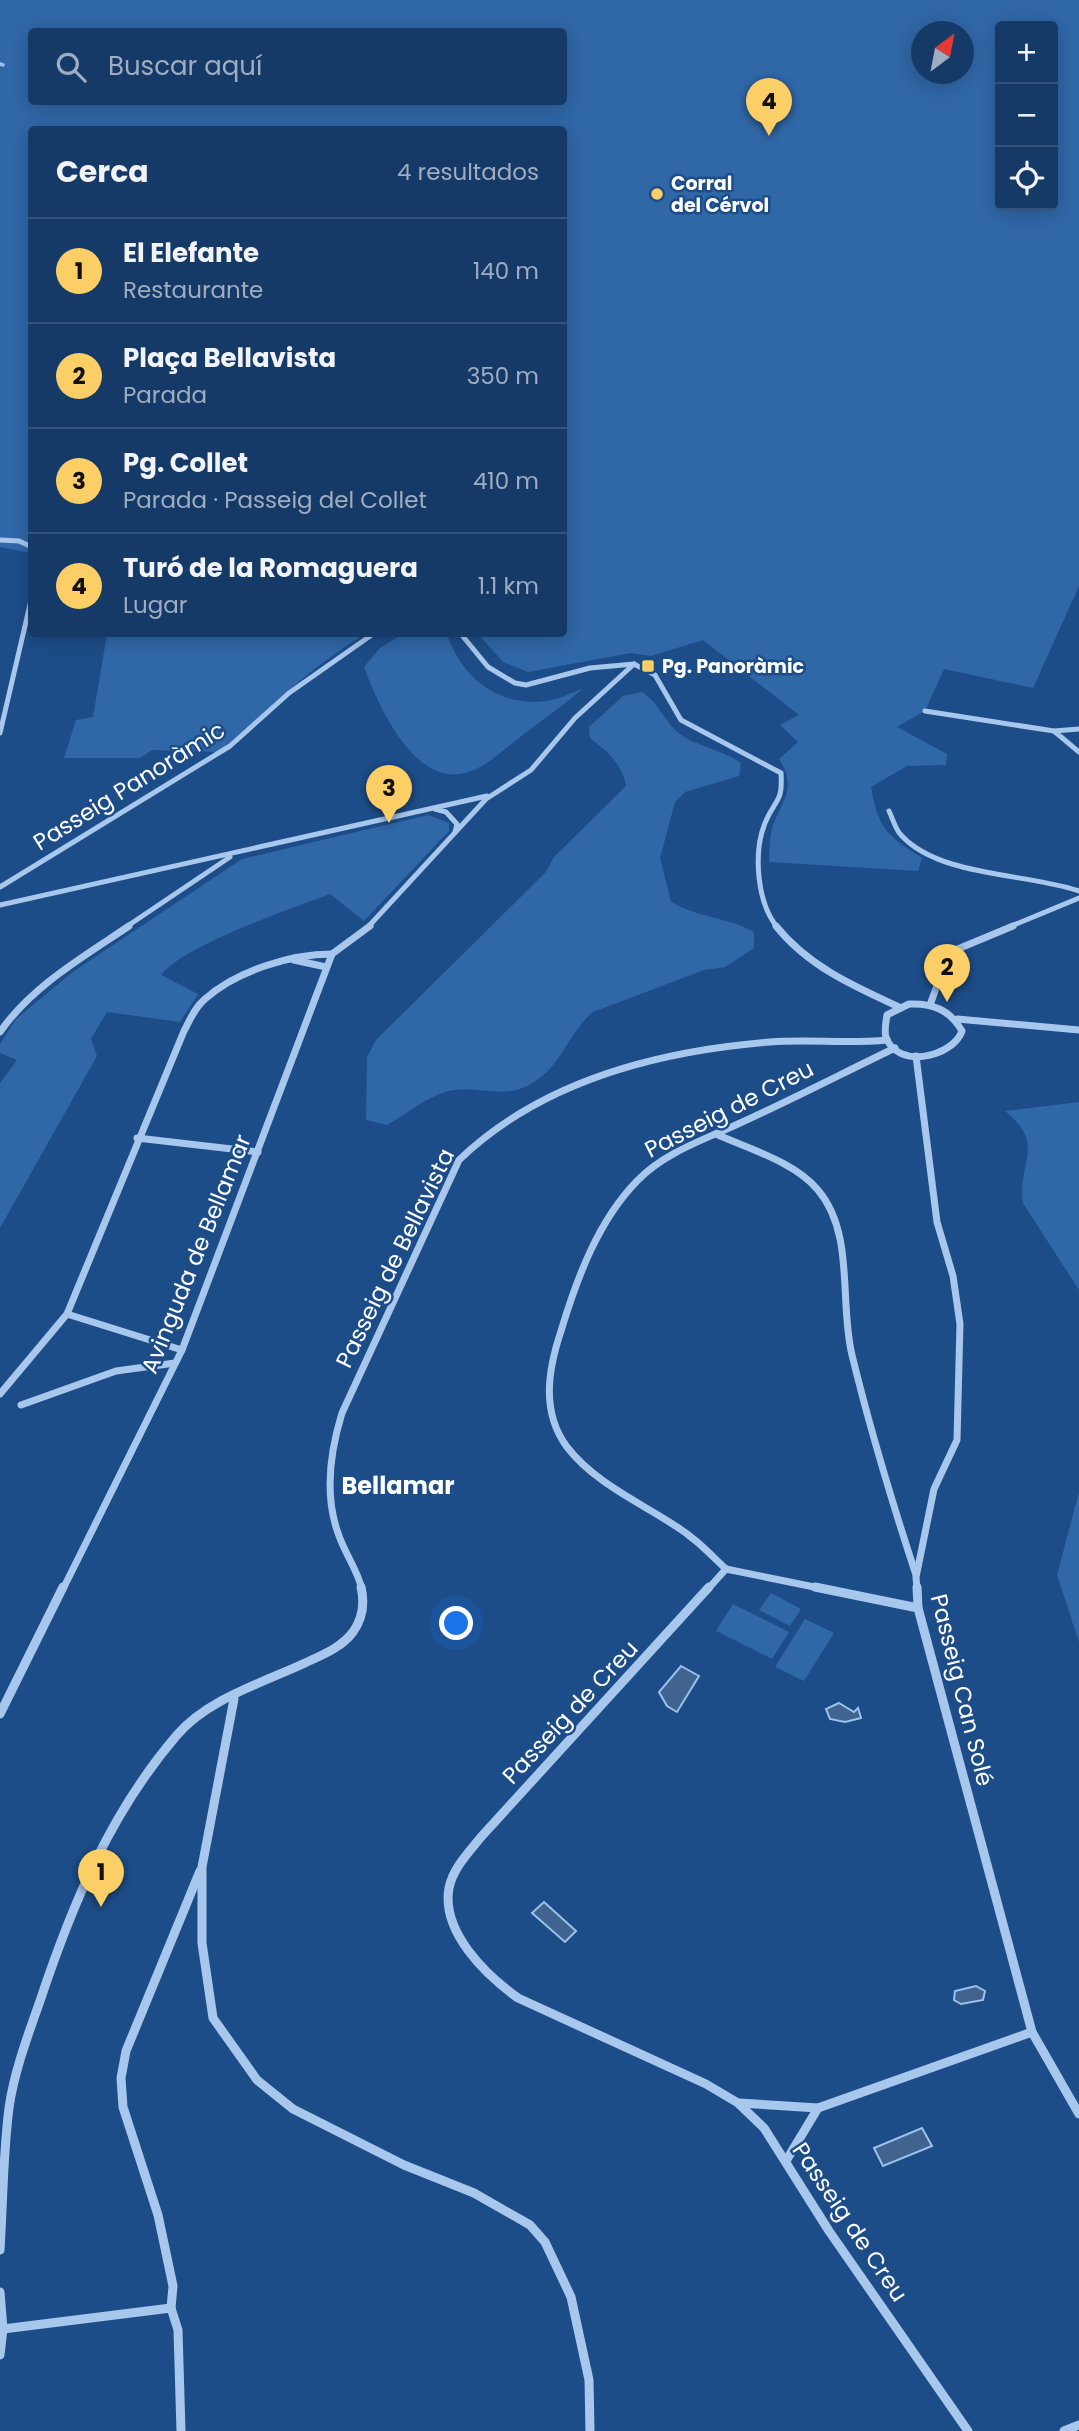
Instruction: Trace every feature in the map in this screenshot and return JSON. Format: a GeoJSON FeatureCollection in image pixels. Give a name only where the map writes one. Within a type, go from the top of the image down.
{"type":"FeatureCollection","features":[{"type":"Feature","properties":{"kind":"street"},"geometry":{"type":"LineString","coordinates":[[0,540],[28,546]]}},
{"type":"Feature","properties":{"kind":"street"},"geometry":{"type":"LineString","coordinates":[[0,733],[28,613]]}},
{"type":"Feature","properties":{"kind":"street","name":"Passeig Panoràmic"},"geometry":{"type":"LineString","coordinates":[[0,887],[230,746],[289,693],[369,637]]}},
{"type":"Feature","properties":{"kind":"street"},"geometry":{"type":"LineString","coordinates":[[463,637],[486,668],[514,685],[526,685],[602,666],[634,664],[655,675],[681,720],[736,746],[781,772],[782,795],[765,825],[759,871],[765,911],[795,949],[820,970],[899,1007],[930,1005],[957,1019],[1079,1030]]}},
{"type":"Feature","properties":{"kind":"street","name":"Avinguda de Bellamar"},"geometry":{"type":"LineString","coordinates":[[0,1714],[182,1350],[332,954],[378,918],[491,795],[531,770],[575,718],[634,664]]}},
{"type":"Feature","properties":{"kind":"street"},"geometry":{"type":"LineString","coordinates":[[925,711],[1054,732],[1079,729]]}},
{"type":"Feature","properties":{"kind":"street"},"geometry":{"type":"LineString","coordinates":[[1054,732],[1079,752]]}},
{"type":"Feature","properties":{"kind":"street"},"geometry":{"type":"LineString","coordinates":[[0,905],[10,905],[491,795]]}},
{"type":"Feature","properties":{"kind":"street"},"geometry":{"type":"LineString","coordinates":[[428,808],[446,812],[453,817],[457,824],[454,834]]}},
{"type":"Feature","properties":{"kind":"street"},"geometry":{"type":"LineString","coordinates":[[889,811],[901,838],[914,850],[959,865],[1043,878],[1079,891]]}},
{"type":"Feature","properties":{"kind":"street"},"geometry":{"type":"LineString","coordinates":[[0,1032],[12,1015],[62,971],[234,854]]}},
{"type":"Feature","properties":{"kind":"street"},"geometry":{"type":"LineString","coordinates":[[188,864],[204,874]]}},
{"type":"Feature","properties":{"kind":"street"},"geometry":{"type":"LineString","coordinates":[[930,1005],[947,958],[953,951],[1079,898]]}},
{"type":"Feature","properties":{"kind":"street"},"geometry":{"type":"LineString","coordinates":[[0,1394],[66,1314],[137,1138],[184,1031],[204,1000],[249,975],[290,960],[308,954],[332,954]]}},
{"type":"Feature","properties":{"kind":"street"},"geometry":{"type":"LineString","coordinates":[[290,960],[326,967]]}},
{"type":"Feature","properties":{"kind":"street"},"geometry":{"type":"LineString","coordinates":[[899,1007],[887,1015],[882,1028],[887,1041],[895,1048],[916,1056],[932,1057],[955,1047],[961,1039],[957,1019]]}},
{"type":"Feature","properties":{"kind":"street","name":"Passeig de Bellavista"},"geometry":{"type":"LineString","coordinates":[[0,2250],[9,2106],[40,1994],[80,1891],[116,1820],[177,1735],[201,1712],[234,1699],[333,1650],[351,1637],[362,1618],[365,1599],[360,1575],[332,1515],[331,1445],[342,1413],[459,1160],[491,1129],[545,1099],[624,1067],[676,1055],[774,1042],[858,1045],[887,1041]]}},
{"type":"Feature","properties":{"kind":"street","name":"Passeig de Creu"},"geometry":{"type":"LineString","coordinates":[[895,1048],[716,1134],[647,1171],[624,1197],[603,1229],[579,1275],[561,1330],[550,1380],[549,1403],[556,1429],[576,1455],[601,1479],[693,1537],[726,1569],[481,1837],[458,1866],[449,1886],[448,1907],[468,1953],[490,1978],[519,1998],[706,2084],[738,2103],[764,2127],[829,2231],[968,2431]]}},
{"type":"Feature","properties":{"kind":"street","name":"Passeig Can Solé"},"geometry":{"type":"LineString","coordinates":[[916,1056],[937,1222],[953,1276],[960,1324],[957,1440],[934,1489],[916,1577],[918,1608],[1032,2032],[1079,2114]]}},
{"type":"Feature","properties":{"kind":"street"},"geometry":{"type":"LineString","coordinates":[[716,1134],[796,1171],[817,1188],[829,1205],[838,1228],[851,1351],[887,1486],[916,1577]]}},
{"type":"Feature","properties":{"kind":"street"},"geometry":{"type":"LineString","coordinates":[[137,1138],[258,1152]]}},
{"type":"Feature","properties":{"kind":"street"},"geometry":{"type":"LineString","coordinates":[[66,1314],[182,1350]]}},
{"type":"Feature","properties":{"kind":"street"},"geometry":{"type":"LineString","coordinates":[[21,1405],[85,1380],[131,1366],[176,1363]]}},
{"type":"Feature","properties":{"kind":"street"},"geometry":{"type":"LineString","coordinates":[[726,1569],[918,1608]]}},
{"type":"Feature","properties":{"kind":"street"},"geometry":{"type":"LineString","coordinates":[[234,1699],[202,1867],[202,1943],[213,2018],[257,2080],[293,2109],[404,2165],[474,2193],[530,2225],[550,2251],[571,2297],[589,2379],[590,2431]]}},
{"type":"Feature","properties":{"kind":"street"},"geometry":{"type":"LineString","coordinates":[[181,2431],[178,2330],[171,2308],[173,2286],[158,2215],[123,2108],[121,2078],[126,2051],[202,1867]]}},
{"type":"Feature","properties":{"kind":"street"},"geometry":{"type":"LineString","coordinates":[[738,2103],[818,2108],[1032,2032]]}},
{"type":"Feature","properties":{"kind":"street"},"geometry":{"type":"LineString","coordinates":[[786,2161],[818,2108]]}},
{"type":"Feature","properties":{"kind":"street"},"geometry":{"type":"LineString","coordinates":[[0,2292],[3,2329],[0,2355]]}},
{"type":"Feature","properties":{"kind":"street"},"geometry":{"type":"LineString","coordinates":[[3,2329],[171,2308]]}},
{"type":"Feature","properties":{"kind":"street"},"geometry":{"type":"LineString","coordinates":[[1064,2431],[1079,2425]]}},
{"type":"Feature","properties":{"kind":"shaded area"},"geometry":{"type":"Polygon","coordinates":[[[0,0],[1079,0],[1079,586],[1033,688],[944,669],[925,711],[897,727],[947,754],[946,765],[907,766],[871,787],[877,812],[886,830],[922,858],[918,871],[769,862],[771,833],[788,789],[785,770],[779,759],[798,742],[780,725],[799,715],[703,640],[651,656],[631,653],[528,672],[503,662],[481,637],[567,637],[567,126],[28,126],[28,552],[0,547],[0,0]]]}},
{"type":"Feature","properties":{"kind":"shaded area"},"geometry":{"type":"Polygon","coordinates":[[[106,637],[360,637],[308,674],[220,752],[152,750],[140,758],[64,758],[76,720],[93,717],[106,637]]]}},
{"type":"Feature","properties":{"kind":"shaded area"},"geometry":{"type":"Polygon","coordinates":[[[398,637],[448,637],[461,663],[472,676],[497,694],[529,702],[560,698],[582,689],[484,765],[460,774],[443,773],[427,766],[412,753],[399,737],[378,701],[364,667],[380,648],[398,637]]]}},
{"type":"Feature","properties":{"kind":"shaded area"},"geometry":{"type":"Polygon","coordinates":[[[642,692],[652,700],[675,730],[698,744],[741,763],[739,776],[685,792],[675,802],[660,858],[671,902],[754,932],[754,948],[725,967],[704,970],[593,1012],[577,1029],[552,1067],[524,1088],[503,1092],[449,1091],[425,1101],[387,1125],[366,1120],[367,1057],[376,1040],[546,872],[554,857],[626,786],[618,765],[590,738],[589,727],[623,696],[642,692]]]}},
{"type":"Feature","properties":{"kind":"shaded area"},"geometry":{"type":"Polygon","coordinates":[[[428,815],[449,823],[449,831],[364,921],[330,894],[215,940],[174,963],[161,975],[198,994],[180,1022],[107,1012],[91,1039],[97,1056],[0,1228],[0,1083],[17,1060],[0,1053],[0,1044],[16,1019],[74,971],[242,859],[428,815]]]}},
{"type":"Feature","properties":{"kind":"shaded area"},"geometry":{"type":"Polygon","coordinates":[[[1079,1102],[1079,1290],[1023,1203],[1022,1188],[1028,1144],[1018,1123],[1005,1111],[1079,1102]]]}},
{"type":"Feature","properties":{"kind":"shaded area"},"geometry":{"type":"Polygon","coordinates":[[[1079,1492],[1079,1642],[1057,1575],[1079,1492]]]}},
{"type":"Feature","properties":{"kind":"shaded area"},"geometry":{"type":"Polygon","coordinates":[[[771,1593],[801,1609],[790,1626],[759,1610],[771,1593]]]}},
{"type":"Feature","properties":{"kind":"shaded area"},"geometry":{"type":"Polygon","coordinates":[[[733,1604],[789,1632],[772,1659],[716,1631],[733,1604]]]}},
{"type":"Feature","properties":{"kind":"shaded area"},"geometry":{"type":"Polygon","coordinates":[[[805,1619],[834,1633],[804,1681],[775,1667],[805,1619]]]}},
{"type":"Feature","properties":{"kind":"shaded area"},"geometry":{"type":"Polygon","coordinates":[[[681,1666],[699,1676],[677,1712],[667,1706],[659,1692],[681,1666]]]}},
{"type":"Feature","properties":{"kind":"shaded area"},"geometry":{"type":"Polygon","coordinates":[[[839,1703],[854,1712],[858,1708],[861,1718],[845,1722],[830,1719],[826,1709],[839,1703]]]}},
{"type":"Feature","properties":{"kind":"shaded area"},"geometry":{"type":"Polygon","coordinates":[[[544,1902],[576,1931],[565,1942],[532,1913],[544,1902]]]}},
{"type":"Feature","properties":{"kind":"shaded area"},"geometry":{"type":"Polygon","coordinates":[[[976,1986],[985,1991],[983,2000],[961,2004],[954,2000],[955,1991],[976,1986]]]}},
{"type":"Feature","properties":{"kind":"shaded area"},"geometry":{"type":"Polygon","coordinates":[[[922,2128],[932,2146],[883,2166],[874,2148],[922,2128]]]}},
{"type":"Feature","properties":{"kind":"place","name":"Turó de la Romaguera"},"geometry":{"type":"Point","coordinates":[769,136]}},
{"type":"Feature","properties":{"kind":"place","name":"Corral del Cérvol"},"geometry":{"type":"Point","coordinates":[657,194]}},
{"type":"Feature","properties":{"kind":"place","name":"Pg. Panoràmic"},"geometry":{"type":"Point","coordinates":[648,666]}},
{"type":"Feature","properties":{"kind":"place","name":"Pg. Collet"},"geometry":{"type":"Point","coordinates":[389,823]}},
{"type":"Feature","properties":{"kind":"place","name":"Plaça Bellavista"},"geometry":{"type":"Point","coordinates":[947,1002]}},
{"type":"Feature","properties":{"kind":"place","name":"El Elefante"},"geometry":{"type":"Point","coordinates":[101,1907]}},
{"type":"Feature","properties":{"kind":"district","name":"Bellamar"},"geometry":{"type":"Point","coordinates":[398,1485]}}]}
